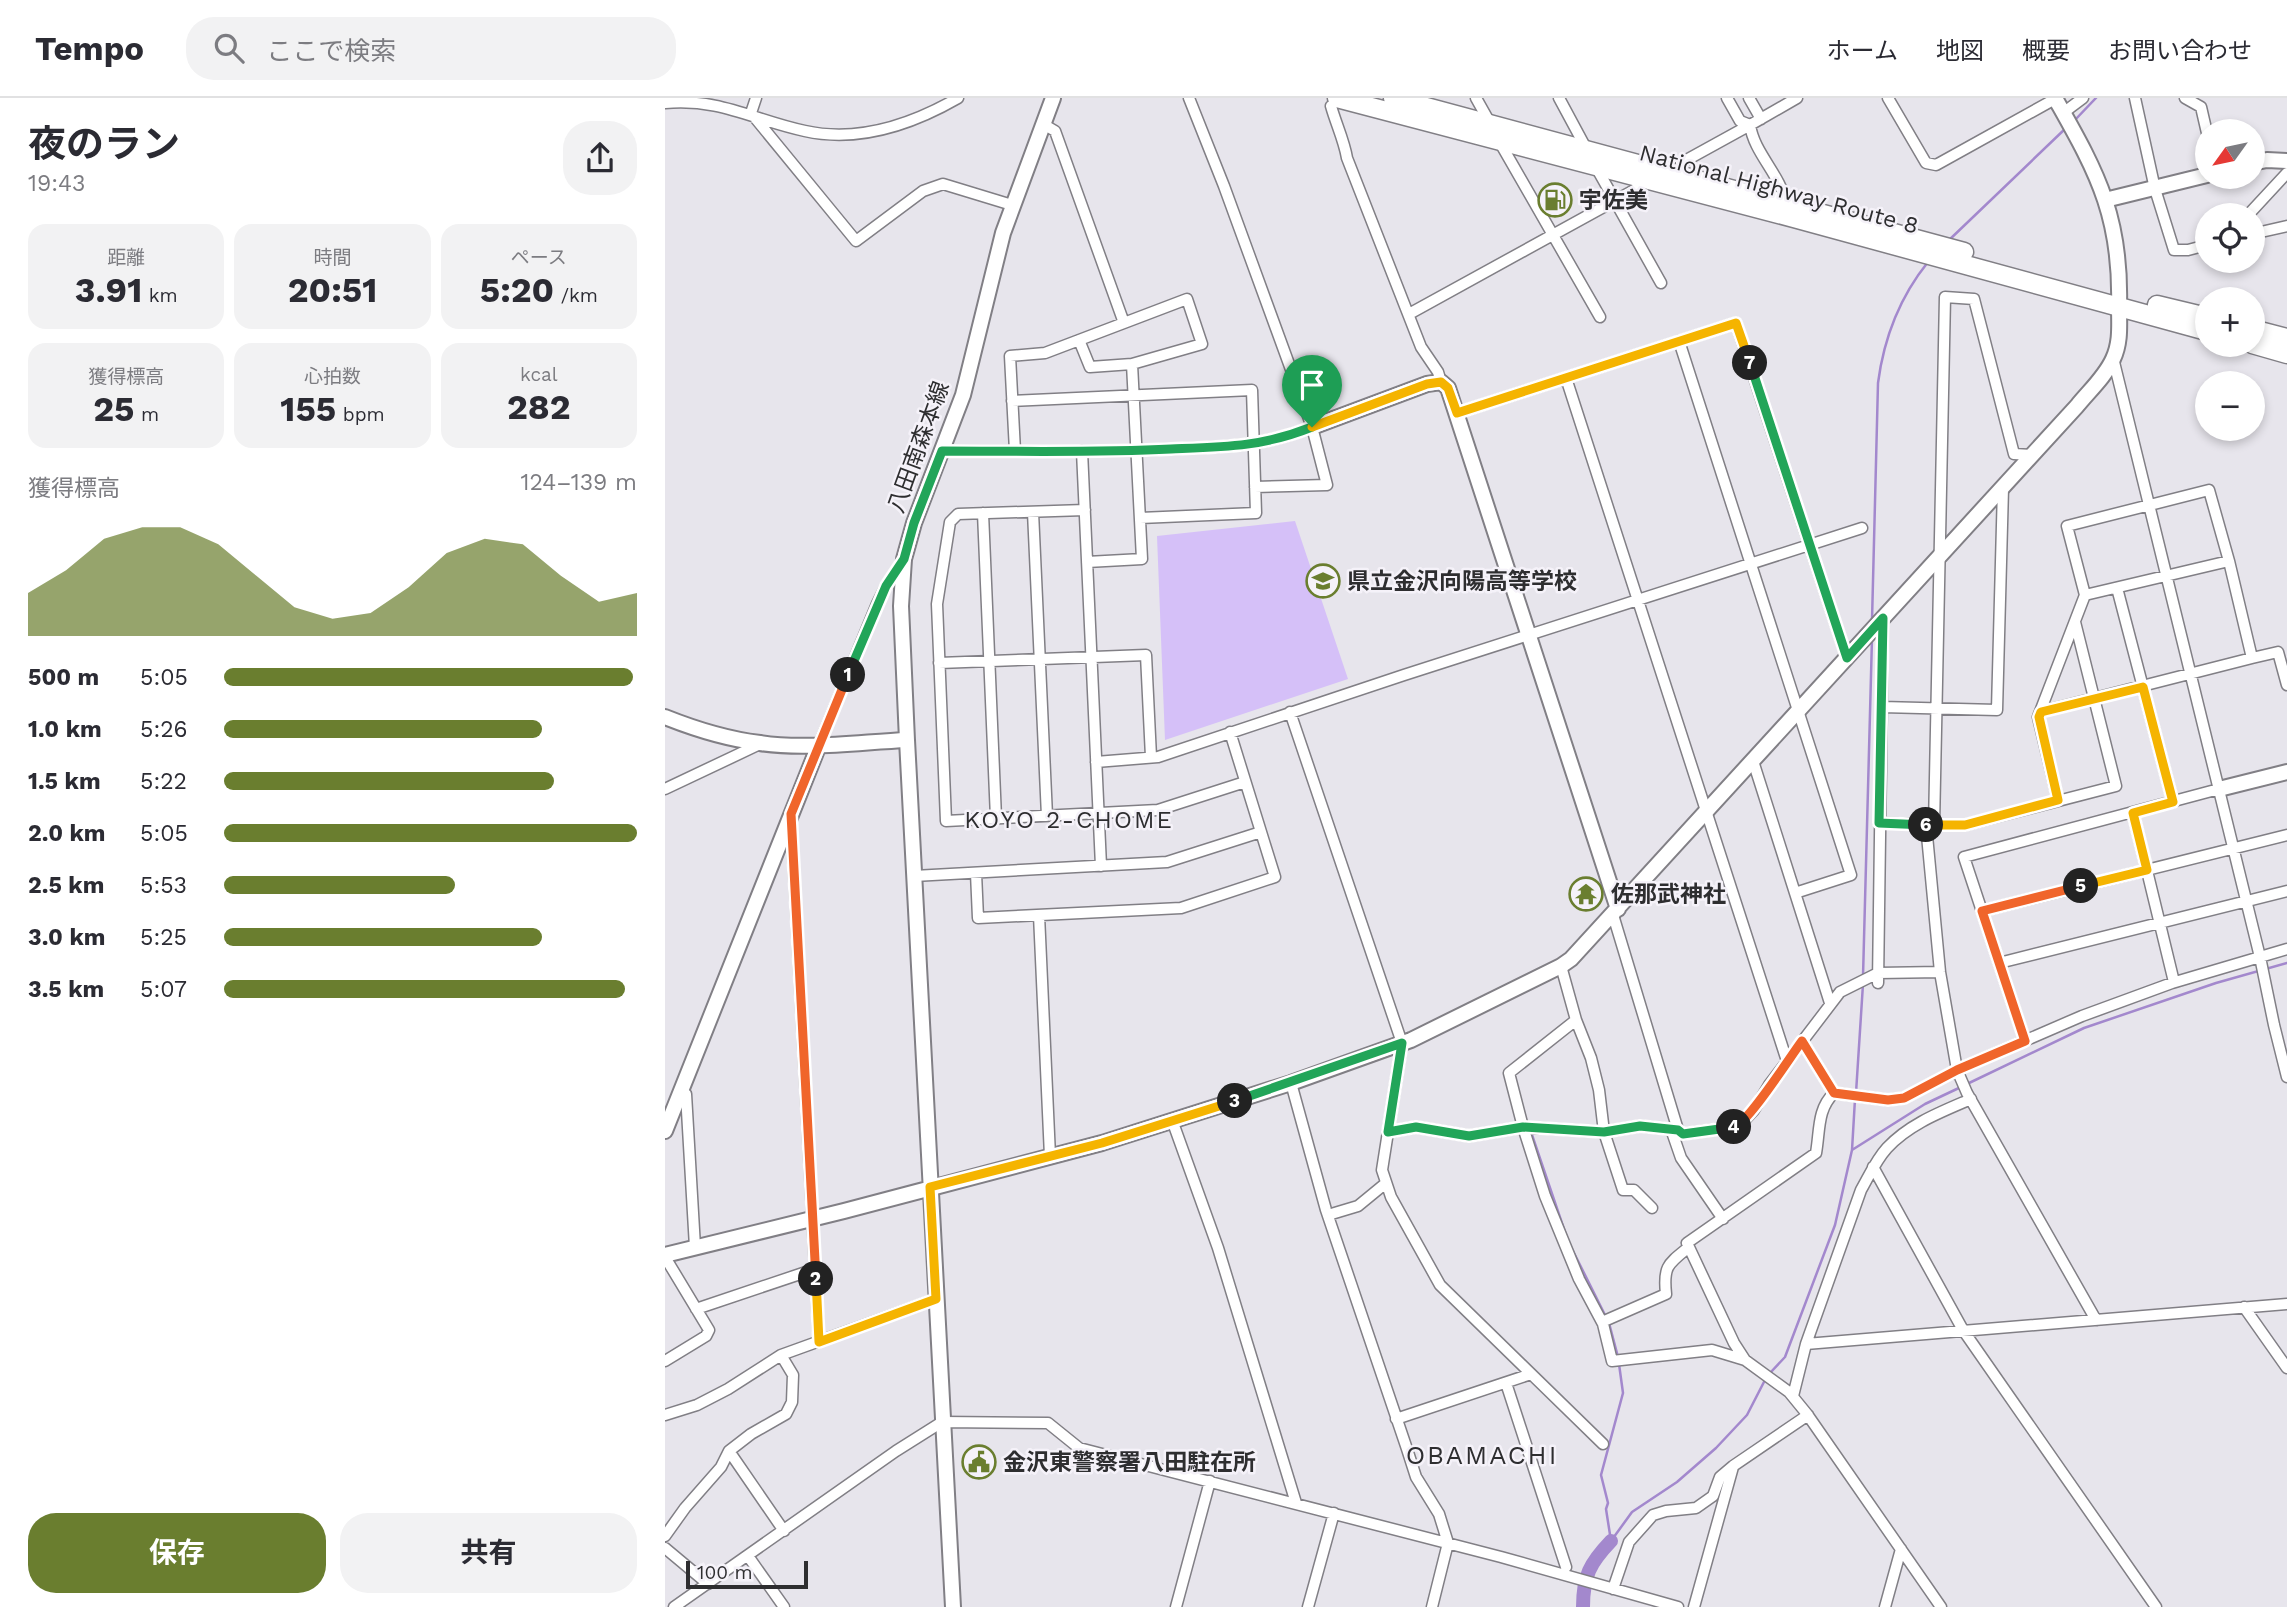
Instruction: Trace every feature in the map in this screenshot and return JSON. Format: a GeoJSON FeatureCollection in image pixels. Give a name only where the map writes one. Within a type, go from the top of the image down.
{"type":"FeatureCollection","features":[{"type":"Feature","properties":{"kind":"highway","name":"National Highway Route 8"},"geometry":{"type":"LineString","coordinates":[[1393,98],[1786,203],[1923,247]]}},
{"type":"Feature","properties":{"kind":"highway","name":"National Highway Route 8"},"geometry":{"type":"LineString","coordinates":[[1334,102],[1923,247],[2119,300],[2195,315]]}},
{"type":"Feature","properties":{"kind":"highway","name":"National Highway Route 8"},"geometry":{"type":"LineString","coordinates":[[2119,300],[2195,327]]}},
{"type":"Feature","properties":{"kind":"highway"},"geometry":{"type":"LineString","coordinates":[[2265,332],[2287,338]]}},
{"type":"Feature","properties":{"kind":"highway"},"geometry":{"type":"LineString","coordinates":[[2265,348],[2287,354]]}},
{"type":"Feature","properties":{"kind":"street"},"geometry":{"type":"LineString","coordinates":[[751,111],[756,98]]}},
{"type":"Feature","properties":{"kind":"street"},"geometry":{"type":"LineString","coordinates":[[665,103],[686,99],[716,102],[751,111],[804,131],[861,134],[908,123],[933,113],[958,98]]}},
{"type":"Feature","properties":{"kind":"street","name":"八田南森本線"},"geometry":{"type":"LineString","coordinates":[[953,1607],[907,740],[901,606],[904,559],[914,523],[963,395],[1012,205],[1053,98]]}},
{"type":"Feature","properties":{"kind":"street"},"geometry":{"type":"LineString","coordinates":[[1189,98],[1312,427],[1327,485],[1255,487]]}},
{"type":"Feature","properties":{"kind":"street"},"geometry":{"type":"LineString","coordinates":[[1476,98],[1490,124]]}},
{"type":"Feature","properties":{"kind":"street"},"geometry":{"type":"LineString","coordinates":[[1559,98],[1587,150]]}},
{"type":"Feature","properties":{"kind":"street"},"geometry":{"type":"LineString","coordinates":[[1727,98],[1740,121],[1750,125]]}},
{"type":"Feature","properties":{"kind":"street"},"geometry":{"type":"LineString","coordinates":[[1749,98],[1761,119]]}},
{"type":"Feature","properties":{"kind":"street"},"geometry":{"type":"LineString","coordinates":[[1681,163],[1797,98]]}},
{"type":"Feature","properties":{"kind":"street"},"geometry":{"type":"LineString","coordinates":[[665,1362],[706,1336],[709,1330],[665,1256],[1102,1143],[1291,1083],[1402,1043],[1561,967],[1590,941],[2003,488],[2103,376],[2113,358],[2119,339],[2119,300],[2115,245],[2105,200],[2055,98],[1936,165],[1926,163],[1888,98]]}},
{"type":"Feature","properties":{"kind":"street"},"geometry":{"type":"LineString","coordinates":[[2067,120],[2083,98]]}},
{"type":"Feature","properties":{"kind":"street"},"geometry":{"type":"LineString","coordinates":[[2135,98],[2155,189],[2174,250],[2195,248]]}},
{"type":"Feature","properties":{"kind":"street"},"geometry":{"type":"LineString","coordinates":[[2185,98],[2201,107],[2204,119]]}},
{"type":"Feature","properties":{"kind":"street"},"geometry":{"type":"LineString","coordinates":[[1334,102],[1336,123],[1345,140],[1347,158],[1421,347],[1438,372],[1441,382],[1448,388],[1457,413],[1616,912],[1681,1158],[1723,1219]]}},
{"type":"Feature","properties":{"kind":"street"},"geometry":{"type":"LineString","coordinates":[[751,111],[856,241],[923,191],[943,184],[1012,205]]}},
{"type":"Feature","properties":{"kind":"street"},"geometry":{"type":"LineString","coordinates":[[1043,124],[1055,131],[1124,323]]}},
{"type":"Feature","properties":{"kind":"street"},"geometry":{"type":"LineString","coordinates":[[1750,125],[1751,135],[1783,188],[1786,203]]}},
{"type":"Feature","properties":{"kind":"street"},"geometry":{"type":"LineString","coordinates":[[1499,141],[1600,317]]}},
{"type":"Feature","properties":{"kind":"street"},"geometry":{"type":"LineString","coordinates":[[2265,160],[2287,161]]}},
{"type":"Feature","properties":{"kind":"street"},"geometry":{"type":"LineString","coordinates":[[1596,166],[1661,283]]}},
{"type":"Feature","properties":{"kind":"street"},"geometry":{"type":"LineString","coordinates":[[2259,203],[2287,173]]}},
{"type":"Feature","properties":{"kind":"street"},"geometry":{"type":"LineString","coordinates":[[2105,200],[2195,178]]}},
{"type":"Feature","properties":{"kind":"street"},"geometry":{"type":"LineString","coordinates":[[1409,314],[1638,188]]}},
{"type":"Feature","properties":{"kind":"street"},"geometry":{"type":"LineString","coordinates":[[2265,231],[2287,226]]}},
{"type":"Feature","properties":{"kind":"street"},"geometry":{"type":"LineString","coordinates":[[2032,455],[2014,454],[1974,299],[1945,297],[1937,709],[1930,825],[1940,972],[1958,1072],[2096,1320]]}},
{"type":"Feature","properties":{"kind":"street"},"geometry":{"type":"LineString","coordinates":[[1015,451],[1010,356],[1045,353],[1079,340],[1187,299],[1202,344],[1132,365],[1090,367],[1079,340]]}},
{"type":"Feature","properties":{"kind":"street"},"geometry":{"type":"LineString","coordinates":[[1457,413],[1736,323],[1847,658]]}},
{"type":"Feature","properties":{"kind":"street"},"geometry":{"type":"LineString","coordinates":[[1679,341],[1851,875],[1795,893]]}},
{"type":"Feature","properties":{"kind":"street"},"geometry":{"type":"LineString","coordinates":[[2113,358],[2267,983],[2287,1077]]}},
{"type":"Feature","properties":{"kind":"street"},"geometry":{"type":"LineString","coordinates":[[1087,562],[1142,559],[1132,365]]}},
{"type":"Feature","properties":{"kind":"street"},"geometry":{"type":"LineString","coordinates":[[1566,377],[1787,1061]]}},
{"type":"Feature","properties":{"kind":"street"},"geometry":{"type":"LineString","coordinates":[[942,451],[1136,451],[1254,444],[1283,439],[1427,384],[1441,382]]}},
{"type":"Feature","properties":{"kind":"street"},"geometry":{"type":"LineString","coordinates":[[1012,401],[1252,390],[1256,513],[1140,518]]}},
{"type":"Feature","properties":{"kind":"street"},"geometry":{"type":"LineString","coordinates":[[1082,451],[1101,866]]}},
{"type":"Feature","properties":{"kind":"street"},"geometry":{"type":"LineString","coordinates":[[1882,707],[1997,710],[2003,488]]}},
{"type":"Feature","properties":{"kind":"street"},"geometry":{"type":"LineString","coordinates":[[2058,800],[2039,717],[2085,595],[2067,526],[2209,490],[2252,659]]}},
{"type":"Feature","properties":{"kind":"street"},"geometry":{"type":"LineString","coordinates":[[1085,510],[958,514],[950,523],[937,604],[946,821],[1158,810],[1245,782]]}},
{"type":"Feature","properties":{"kind":"street"},"geometry":{"type":"LineString","coordinates":[[1033,512],[1047,816]]}},
{"type":"Feature","properties":{"kind":"street"},"geometry":{"type":"LineString","coordinates":[[983,513],[996,818]]}},
{"type":"Feature","properties":{"kind":"street"},"geometry":{"type":"LineString","coordinates":[[1096,762],[1158,757],[1862,528]]}},
{"type":"Feature","properties":{"kind":"street"},"geometry":{"type":"LineString","coordinates":[[665,1131],[881,595],[904,559]]}},
{"type":"Feature","properties":{"kind":"street"},"geometry":{"type":"LineString","coordinates":[[2085,595],[2229,561]]}},
{"type":"Feature","properties":{"kind":"street"},"geometry":{"type":"LineString","coordinates":[[2117,588],[2173,802]]}},
{"type":"Feature","properties":{"kind":"street"},"geometry":{"type":"LineString","coordinates":[[1876,977],[1882,620]]}},
{"type":"Feature","properties":{"kind":"street"},"geometry":{"type":"LineString","coordinates":[[1879,823],[1965,825],[2116,786],[2075,622]]}},
{"type":"Feature","properties":{"kind":"street"},"geometry":{"type":"LineString","coordinates":[[2041,712],[2278,652],[2287,685]]}},
{"type":"Feature","properties":{"kind":"street"},"geometry":{"type":"LineString","coordinates":[[939,663],[1146,655],[1151,757]]}},
{"type":"Feature","properties":{"kind":"street"},"geometry":{"type":"LineString","coordinates":[[1290,712],[1402,1043],[1382,1170],[1391,1197],[1440,1285],[1603,1444]]}},
{"type":"Feature","properties":{"kind":"street"},"geometry":{"type":"LineString","coordinates":[[665,717],[761,744],[819,745],[907,740]]}},
{"type":"Feature","properties":{"kind":"street"},"geometry":{"type":"LineString","coordinates":[[976,873],[978,918],[1181,908],[1275,877],[1230,732]]}},
{"type":"Feature","properties":{"kind":"street"},"geometry":{"type":"LineString","coordinates":[[665,789],[761,744]]}},
{"type":"Feature","properties":{"kind":"street"},"geometry":{"type":"LineString","coordinates":[[1753,761],[1830,1003]]}},
{"type":"Feature","properties":{"kind":"street"},"geometry":{"type":"LineString","coordinates":[[2025,1041],[1964,857],[2287,772]]}},
{"type":"Feature","properties":{"kind":"street"},"geometry":{"type":"LineString","coordinates":[[2133,813],[2174,982]]}},
{"type":"Feature","properties":{"kind":"street"},"geometry":{"type":"LineString","coordinates":[[791,814],[819,1342]]}},
{"type":"Feature","properties":{"kind":"street"},"geometry":{"type":"LineString","coordinates":[[914,876],[1167,862],[1261,832]]}},
{"type":"Feature","properties":{"kind":"street"},"geometry":{"type":"LineString","coordinates":[[1982,911],[2287,835]]}},
{"type":"Feature","properties":{"kind":"street"},"geometry":{"type":"LineString","coordinates":[[1999,963],[2287,891]]}},
{"type":"Feature","properties":{"kind":"street"},"geometry":{"type":"LineString","coordinates":[[1039,915],[1050,1156]]}},
{"type":"Feature","properties":{"kind":"street"},"geometry":{"type":"LineString","coordinates":[[1941,1607],[1808,1415],[1789,1393],[1747,1361],[1734,1343],[1687,1243],[1817,1153],[1818,1125],[1829,1098],[1837,1093],[1874,1099],[1904,1098],[2082,1016],[2174,982],[2261,959],[2287,949]]}},
{"type":"Feature","properties":{"kind":"street"},"geometry":{"type":"LineString","coordinates":[[1561,967],[1576,1020],[1591,1058],[1599,1090],[1604,1132],[1622,1189],[1634,1190],[1652,1208]]}},
{"type":"Feature","properties":{"kind":"street"},"geometry":{"type":"LineString","coordinates":[[1388,1132],[1416,1127],[1469,1136],[1523,1127],[1604,1132],[1640,1126],[1675,1129],[1683,1134],[1738,1126],[1754,1110],[1787,1061],[1840,992],[1876,977],[1940,972]]}},
{"type":"Feature","properties":{"kind":"street"},"geometry":{"type":"LineString","coordinates":[[1576,1020],[1509,1073],[1545,1196],[1579,1279],[1606,1321],[1612,1361],[1712,1350],[1747,1361]]}},
{"type":"Feature","properties":{"kind":"street"},"geometry":{"type":"LineString","coordinates":[[1802,1041],[1837,1093]]}},
{"type":"Feature","properties":{"kind":"street"},"geometry":{"type":"LineString","coordinates":[[1291,1083],[1328,1215],[1396,1419],[1416,1477],[1439,1514],[1448,1543],[1432,1607]]}},
{"type":"Feature","properties":{"kind":"street"},"geometry":{"type":"LineString","coordinates":[[681,1091],[686,1094],[695,1247]]}},
{"type":"Feature","properties":{"kind":"street"},"geometry":{"type":"LineString","coordinates":[[1789,1393],[1861,1190],[1874,1167],[1886,1149],[1904,1133],[1969,1096]]}},
{"type":"Feature","properties":{"kind":"street"},"geometry":{"type":"LineString","coordinates":[[1172,1121],[1218,1248],[1296,1503]]}},
{"type":"Feature","properties":{"kind":"street"},"geometry":{"type":"LineString","coordinates":[[1874,1167],[1963,1331],[2156,1607]]}},
{"type":"Feature","properties":{"kind":"street"},"geometry":{"type":"LineString","coordinates":[[1328,1215],[1358,1206],[1386,1183]]}},
{"type":"Feature","properties":{"kind":"street"},"geometry":{"type":"LineString","coordinates":[[1606,1321],[1666,1294],[1664,1275],[1668,1264],[1689,1247]]}},
{"type":"Feature","properties":{"kind":"street"},"geometry":{"type":"LineString","coordinates":[[696,1309],[815,1269]]}},
{"type":"Feature","properties":{"kind":"street"},"geometry":{"type":"LineString","coordinates":[[665,1415],[697,1405],[781,1355],[936,1299]]}},
{"type":"Feature","properties":{"kind":"street"},"geometry":{"type":"LineString","coordinates":[[1806,1344],[2287,1304]]}},
{"type":"Feature","properties":{"kind":"street"},"geometry":{"type":"LineString","coordinates":[[2244,1307],[2287,1368]]}},
{"type":"Feature","properties":{"kind":"street"},"geometry":{"type":"LineString","coordinates":[[665,1536],[685,1507],[721,1467],[729,1451],[751,1434],[786,1414],[792,1402],[793,1375],[781,1355]]}},
{"type":"Feature","properties":{"kind":"street"},"geometry":{"type":"LineString","coordinates":[[1396,1419],[1531,1374]]}},
{"type":"Feature","properties":{"kind":"street"},"geometry":{"type":"LineString","coordinates":[[1506,1383],[1567,1572]]}},
{"type":"Feature","properties":{"kind":"street"},"geometry":{"type":"LineString","coordinates":[[1611,1589],[1629,1542],[1653,1515],[1696,1508],[1713,1496],[1720,1477],[1733,1466],[1808,1415]]}},
{"type":"Feature","properties":{"kind":"street"},"geometry":{"type":"LineString","coordinates":[[674,1607],[896,1451],[942,1422],[1048,1423],[1079,1448],[1567,1572],[1611,1589],[1678,1607]]}},
{"type":"Feature","properties":{"kind":"street"},"geometry":{"type":"LineString","coordinates":[[729,1451],[783,1531]]}},
{"type":"Feature","properties":{"kind":"street"},"geometry":{"type":"LineString","coordinates":[[1695,1607],[1733,1466]]}},
{"type":"Feature","properties":{"kind":"street"},"geometry":{"type":"LineString","coordinates":[[1176,1607],[1210,1481]]}},
{"type":"Feature","properties":{"kind":"street"},"geometry":{"type":"LineString","coordinates":[[1308,1607],[1334,1513]]}},
{"type":"Feature","properties":{"kind":"street"},"geometry":{"type":"LineString","coordinates":[[665,1548],[708,1584]]}},
{"type":"Feature","properties":{"kind":"street"},"geometry":{"type":"LineString","coordinates":[[1885,1607],[1901,1549]]}},
{"type":"Feature","properties":{"kind":"street"},"geometry":{"type":"LineString","coordinates":[[748,1556],[784,1607]]}},
{"type":"Feature","properties":{"kind":"shaded area"},"geometry":{"type":"Polygon","coordinates":[[[1295,521],[1348,679],[1165,740],[1157,536],[1295,521]]]}},
{"type":"Feature","properties":{"kind":"waterway"},"geometry":{"type":"LineString","coordinates":[[2074,121],[2096,98]]}},
{"type":"Feature","properties":{"kind":"waterway"},"geometry":{"type":"LineString","coordinates":[[1947,242],[2066,128]]}},
{"type":"Feature","properties":{"kind":"waterway"},"geometry":{"type":"LineString","coordinates":[[1872,621],[1878,383],[1884,350],[1894,319],[1928,262]]}},
{"type":"Feature","properties":{"kind":"waterway"},"geometry":{"type":"LineString","coordinates":[[1863,977],[1872,638]]}},
{"type":"Feature","properties":{"kind":"waterway"},"geometry":{"type":"LineString","coordinates":[[1967,1084],[2084,1028],[2216,983],[2287,963]]}},
{"type":"Feature","properties":{"kind":"waterway"},"geometry":{"type":"LineString","coordinates":[[1856,1093],[1863,984]]}},
{"type":"Feature","properties":{"kind":"waterway"},"geometry":{"type":"LineString","coordinates":[[1852,1150],[1925,1104],[1961,1087]]}},
{"type":"Feature","properties":{"kind":"waterway"},"geometry":{"type":"LineString","coordinates":[[1770,1373],[1785,1357],[1835,1225],[1852,1150],[1855,1099]]}},
{"type":"Feature","properties":{"kind":"waterway"},"geometry":{"type":"LineString","coordinates":[[1531,1132],[1566,1235]]}},
{"type":"Feature","properties":{"kind":"waterway"},"geometry":{"type":"LineString","coordinates":[[1570,1245],[1606,1317]]}},
{"type":"Feature","properties":{"kind":"waterway"},"geometry":{"type":"LineString","coordinates":[[1609,1323],[1618,1357]]}},
{"type":"Feature","properties":{"kind":"waterway"},"geometry":{"type":"LineString","coordinates":[[1611,1541],[1606,1509],[1608,1503],[1601,1475],[1623,1393],[1619,1364]]}},
{"type":"Feature","properties":{"kind":"waterway"},"geometry":{"type":"LineString","coordinates":[[1611,1541],[1632,1512],[1677,1482],[1716,1448],[1747,1415],[1766,1378]]}},
{"type":"Feature","properties":{"kind":"waterway"},"geometry":{"type":"LineString","coordinates":[[1583,1607],[1586,1578],[1598,1556],[1611,1541]]}},
{"type":"Feature","properties":{"kind":"place","name":"宇佐美"},"geometry":{"type":"Point","coordinates":[1555,200]}},
{"type":"Feature","properties":{"kind":"place","name":"県立金沢向陽高等学校"},"geometry":{"type":"Point","coordinates":[1323,581]}},
{"type":"Feature","properties":{"kind":"place","name":"佐那武神社"},"geometry":{"type":"Point","coordinates":[1586,894]}},
{"type":"Feature","properties":{"kind":"place","name":"金沢東警察署八田駐在所"},"geometry":{"type":"Point","coordinates":[979,1462]}},
{"type":"Feature","properties":{"kind":"district","name":"KOYO 2-CHOME"},"geometry":{"type":"Point","coordinates":[1069,820]}},
{"type":"Feature","properties":{"kind":"district","name":"OBAMACHI"},"geometry":{"type":"Point","coordinates":[1482,1455]}},
{"type":"Feature","properties":{"kind":"route"},"geometry":{"type":"LineString","coordinates":[[1736,323],[1847,658],[1883,618],[1879,823],[1965,825],[2058,800],[2039,717],[2041,712],[2143,687],[2173,802],[2133,813],[2147,870],[1982,911],[2025,1041],[1957,1070],[1904,1098],[1874,1099],[1834,1093],[1802,1041],[1754,1110],[1738,1126],[1683,1134],[1678,1130],[1640,1126],[1604,1132],[1523,1127],[1469,1136],[1416,1127],[1388,1132],[1402,1043],[1291,1083],[1102,1143],[930,1187],[936,1299],[819,1342],[791,814],[877,604],[904,559],[914,523],[942,451],[1136,451],[1254,444],[1283,439],[1312,427],[1427,384],[1441,382],[1448,388],[1457,413],[1736,323]]}}]}
